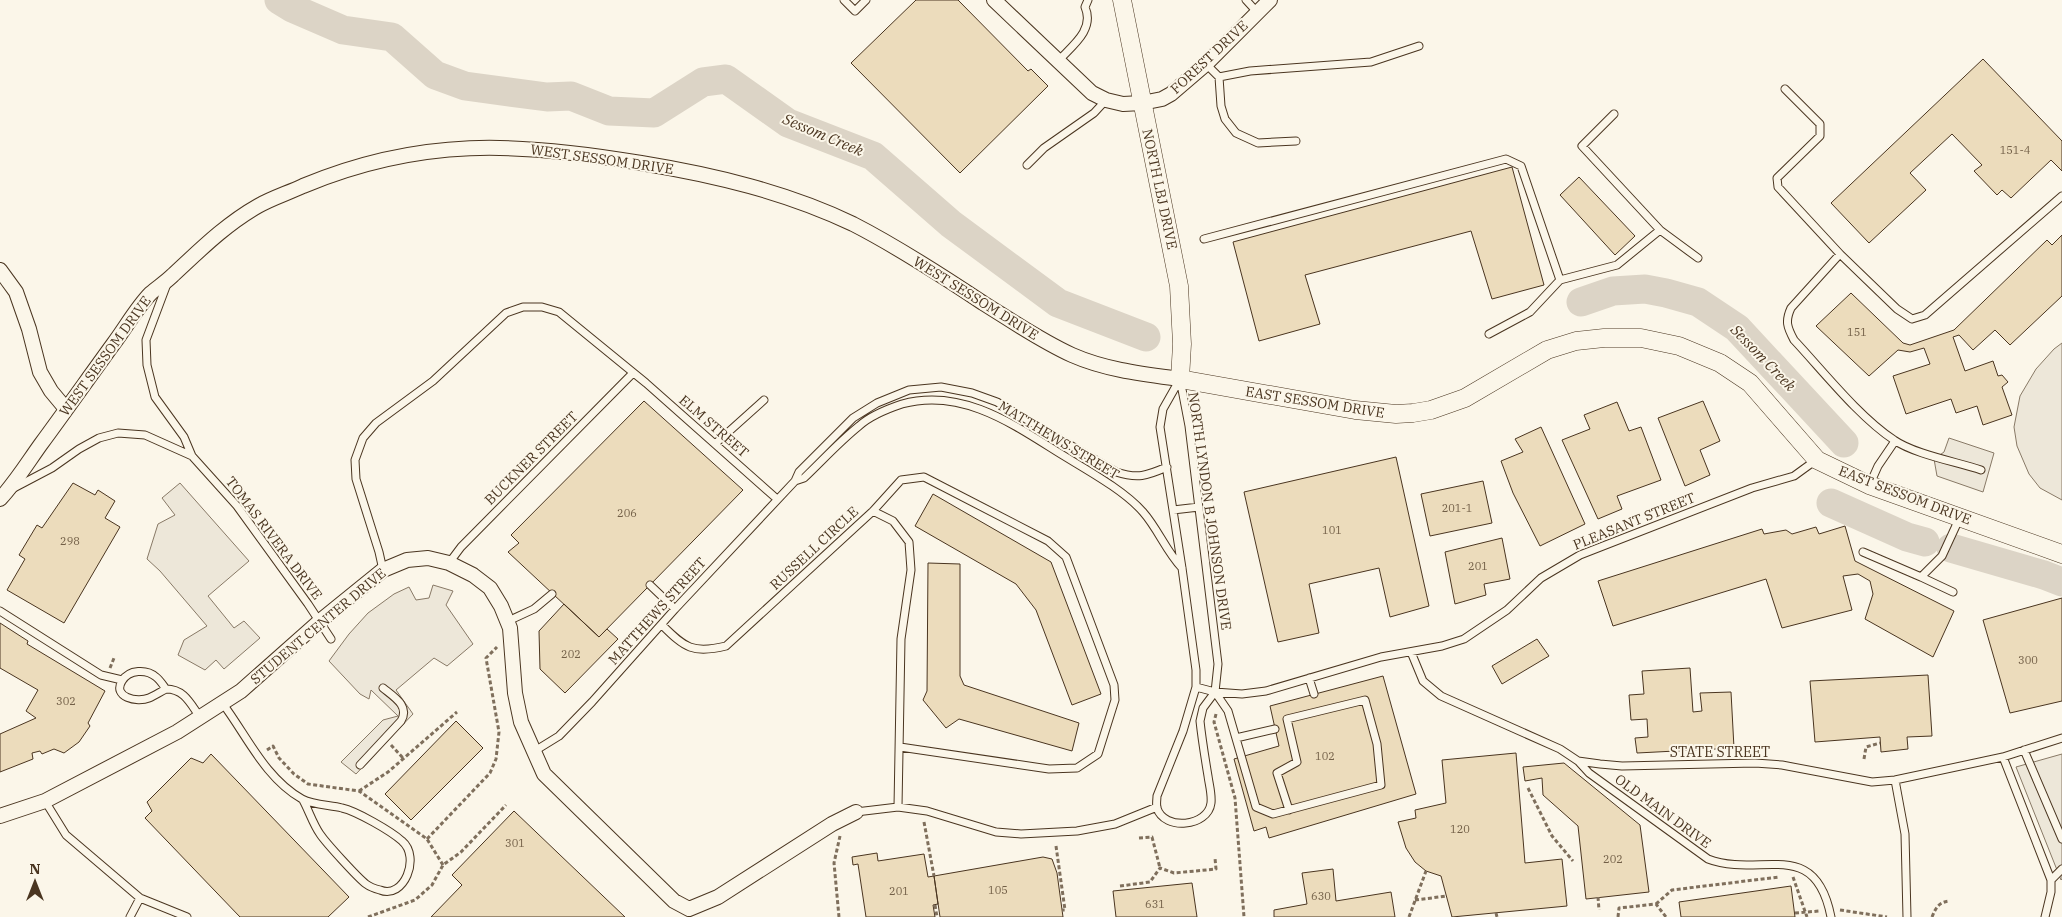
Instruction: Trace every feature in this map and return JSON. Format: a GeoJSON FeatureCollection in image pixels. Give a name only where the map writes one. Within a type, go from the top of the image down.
{"type":"FeatureCollection","features":[{"type":"Feature","properties":{"kind":"street"},"geometry":{"type":"LineString","coordinates":[[994,0],[1057,61],[1092,92],[1106,100]]}},
{"type":"Feature","properties":{"kind":"street","name":"NORTH LBJ DRIVE"},"geometry":{"type":"LineString","coordinates":[[1122,0],[1179,286],[1182,344],[1180,379]]}},
{"type":"Feature","properties":{"kind":"street","name":"FOREST DRIVE"},"geometry":{"type":"LineString","coordinates":[[1106,100],[1118,104],[1142,103],[1162,99],[1171,94],[1206,64],[1270,0]]}},
{"type":"Feature","properties":{"kind":"street","name":"WEST SESSOM DRIVE"},"geometry":{"type":"LineString","coordinates":[[4,495],[150,294],[235,221],[259,206],[319,180],[360,165],[386,158],[450,148],[490,147],[568,152],[684,170],[719,178],[814,207],[853,224],[884,241],[1060,350],[1095,364],[1128,373],[1180,379]]}},
{"type":"Feature","properties":{"kind":"street"},"geometry":{"type":"LineString","coordinates":[[0,270],[16,292],[29,329],[40,372],[51,391],[66,409]]}},
{"type":"Feature","properties":{"kind":"street","name":"EAST SESSOM DRIVE"},"geometry":{"type":"LineString","coordinates":[[1180,379],[1355,410],[1396,414],[1413,413],[1431,410],[1464,398],[1547,350],[1576,341],[1604,338],[1641,338],[1680,346],[1720,362],[1750,384],[1817,460],[1870,485],[2062,554]]}},
{"type":"Feature","properties":{"kind":"street","name":"STUDENT CENTER DRIVE"},"geometry":{"type":"LineString","coordinates":[[0,816],[45,801],[177,732],[240,691],[320,621],[383,570],[408,560],[428,558],[449,562],[473,575],[490,588],[508,620],[515,693],[521,722],[544,774],[674,901],[689,909],[718,897],[832,824],[856,812]]}},
{"type":"Feature","properties":{"kind":"lane"},"geometry":{"type":"LineString","coordinates":[[844,0],[855,11],[866,0]]}},
{"type":"Feature","properties":{"kind":"lane"},"geometry":{"type":"LineString","coordinates":[[1057,61],[1084,32],[1088,23],[1085,7],[1088,0]]}},
{"type":"Feature","properties":{"kind":"lane"},"geometry":{"type":"LineString","coordinates":[[1246,0],[1257,12]]}},
{"type":"Feature","properties":{"kind":"lane"},"geometry":{"type":"LineString","coordinates":[[1219,77],[1250,71],[1371,62],[1419,46]]}},
{"type":"Feature","properties":{"kind":"lane"},"geometry":{"type":"LineString","coordinates":[[1206,64],[1219,77],[1220,106],[1225,119],[1236,133],[1258,143],[1296,141]]}},
{"type":"Feature","properties":{"kind":"lane"},"geometry":{"type":"LineString","coordinates":[[1785,89],[1820,124],[1820,136],[1777,178],[1778,187],[1840,254],[1897,309],[1912,319],[1925,315],[2062,196]]}},
{"type":"Feature","properties":{"kind":"lane"},"geometry":{"type":"LineString","coordinates":[[1027,165],[1044,148],[1094,114],[1106,100]]}},
{"type":"Feature","properties":{"kind":"lane"},"geometry":{"type":"LineString","coordinates":[[1614,114],[1582,146],[1660,230],[1698,258]]}},
{"type":"Feature","properties":{"kind":"lane"},"geometry":{"type":"LineString","coordinates":[[1204,239],[1506,158],[1521,166],[1560,280]]}},
{"type":"Feature","properties":{"kind":"lane"},"geometry":{"type":"LineString","coordinates":[[1489,334],[1530,312],[1560,280],[1617,265],[1660,230]]}},
{"type":"Feature","properties":{"kind":"lane"},"geometry":{"type":"LineString","coordinates":[[1840,254],[1791,308],[1786,319],[1787,328],[1794,340],[1870,420],[1895,442],[1981,470]]}},
{"type":"Feature","properties":{"kind":"lane","name":"TOMAS RIVERA DRIVE"},"geometry":{"type":"LineString","coordinates":[[169,279],[146,340],[147,365],[155,397],[184,437],[192,456],[237,506],[331,639]]}},
{"type":"Feature","properties":{"kind":"lane","name":"ELM STREET"},"geometry":{"type":"LineString","coordinates":[[383,570],[356,479],[355,460],[363,438],[376,424],[433,381],[506,313],[523,307],[542,307],[559,312],[633,373],[777,500]]}},
{"type":"Feature","properties":{"kind":"lane","name":"BUCKNER STREET"},"geometry":{"type":"LineString","coordinates":[[449,562],[461,547],[633,373]]}},
{"type":"Feature","properties":{"kind":"lane","name":"NORTH LYNDON B JOHNSON DRIVE"},"geometry":{"type":"LineString","coordinates":[[1180,379],[1189,426],[1218,664],[1214,692],[1202,708],[1200,722],[1211,803],[1208,812],[1198,820],[1187,823],[1167,819],[1157,807],[1160,784],[1169,770],[1196,686],[1196,670],[1182,568],[1160,427],[1164,409],[1180,379]]}},
{"type":"Feature","properties":{"kind":"lane","name":"MATTHEWS STREET"},"geometry":{"type":"LineString","coordinates":[[795,482],[799,472],[853,418],[877,403],[909,390],[941,387],[972,393],[997,402],[1116,472],[1136,478],[1166,467]]}},
{"type":"Feature","properties":{"kind":"lane","name":"MATTHEWS STREET"},"geometry":{"type":"LineString","coordinates":[[533,752],[559,736],[592,702],[675,609],[795,482],[804,478],[860,425],[885,409],[910,402],[935,399],[959,402],[985,410],[1043,443],[1125,496],[1143,512],[1163,540],[1171,557],[1182,568]]}},
{"type":"Feature","properties":{"kind":"lane"},"geometry":{"type":"LineString","coordinates":[[715,444],[764,400]]}},
{"type":"Feature","properties":{"kind":"lane","name":"TOMAS RIVERA DRIVE"},"geometry":{"type":"LineString","coordinates":[[4,495],[52,468],[86,445],[99,438],[118,433],[145,435],[192,456]]}},
{"type":"Feature","properties":{"kind":"lane"},"geometry":{"type":"LineString","coordinates":[[1870,485],[1878,466],[1895,442]]}},
{"type":"Feature","properties":{"kind":"lane","name":"PLEASANT STREET"},"geometry":{"type":"LineString","coordinates":[[1196,686],[1214,692],[1242,694],[1266,690],[1381,657],[1464,639],[1508,610],[1541,578],[1580,555],[1752,488],[1794,476],[1817,460]]}},
{"type":"Feature","properties":{"kind":"lane"},"geometry":{"type":"LineString","coordinates":[[873,511],[901,480],[924,477],[1048,540],[1066,557],[1114,685],[1114,700],[1098,754],[1077,768],[1049,770],[900,747]]}},
{"type":"Feature","properties":{"kind":"lane"},"geometry":{"type":"LineString","coordinates":[[1172,510],[1199,507]]}},
{"type":"Feature","properties":{"kind":"lane","name":"RUSSELL CIRCLE"},"geometry":{"type":"LineString","coordinates":[[662,625],[691,649],[707,650],[726,646],[873,511],[893,521],[909,542],[911,570],[900,639],[898,807]]}},
{"type":"Feature","properties":{"kind":"lane"},"geometry":{"type":"LineString","coordinates":[[1921,577],[1942,556],[1960,516]]}},
{"type":"Feature","properties":{"kind":"lane"},"geometry":{"type":"LineString","coordinates":[[1864,552],[1952,592]]}},
{"type":"Feature","properties":{"kind":"lane"},"geometry":{"type":"LineString","coordinates":[[650,584],[675,609]]}},
{"type":"Feature","properties":{"kind":"lane"},"geometry":{"type":"LineString","coordinates":[[508,620],[534,609],[552,594]]}},
{"type":"Feature","properties":{"kind":"lane"},"geometry":{"type":"LineString","coordinates":[[0,610],[101,675],[122,680]]}},
{"type":"Feature","properties":{"kind":"lane","name":"STATE STREET"},"geometry":{"type":"LineString","coordinates":[[1410,652],[1423,682],[1440,696],[1560,749],[1578,761],[1622,766],[1755,763],[1782,765],[1872,782],[1895,780],[2003,757],[2062,738]]}},
{"type":"Feature","properties":{"kind":"lane"},"geometry":{"type":"LineString","coordinates":[[166,690],[157,678],[149,672],[139,671],[128,674],[122,680],[120,686],[121,693],[127,699],[136,701],[148,699],[166,690],[176,689],[184,694],[200,717]]}},
{"type":"Feature","properties":{"kind":"lane"},"geometry":{"type":"LineString","coordinates":[[1309,678],[1314,694]]}},
{"type":"Feature","properties":{"kind":"lane"},"geometry":{"type":"LineString","coordinates":[[360,765],[385,739],[404,715],[404,708],[383,688]]}},
{"type":"Feature","properties":{"kind":"lane"},"geometry":{"type":"LineString","coordinates":[[1214,692],[1228,711],[1256,807],[1273,814],[1289,810],[1381,784],[1377,744],[1365,700],[1287,719],[1297,762],[1277,773],[1289,810]]}},
{"type":"Feature","properties":{"kind":"lane"},"geometry":{"type":"LineString","coordinates":[[222,704],[240,727],[257,755],[280,783],[303,800],[345,808],[362,816],[403,842],[411,857],[406,879],[394,890],[383,892],[367,884],[320,835],[303,800]]}},
{"type":"Feature","properties":{"kind":"lane"},"geometry":{"type":"LineString","coordinates":[[1236,738],[1275,729]]}},
{"type":"Feature","properties":{"kind":"lane"},"geometry":{"type":"LineString","coordinates":[[2024,750],[2062,839]]}},
{"type":"Feature","properties":{"kind":"lane"},"geometry":{"type":"LineString","coordinates":[[2003,757],[2051,880],[2051,892],[2045,917]]}},
{"type":"Feature","properties":{"kind":"lane","name":"OLD MAIN DRIVE"},"geometry":{"type":"LineString","coordinates":[[1578,761],[1588,773],[1708,859],[1729,865],[1775,864],[1796,866],[1814,876],[1824,893],[1830,913]]}},
{"type":"Feature","properties":{"kind":"lane"},"geometry":{"type":"LineString","coordinates":[[1895,780],[1906,834],[1907,917]]}},
{"type":"Feature","properties":{"kind":"lane"},"geometry":{"type":"LineString","coordinates":[[45,801],[66,835],[140,898],[188,917]]}},
{"type":"Feature","properties":{"kind":"lane"},"geometry":{"type":"LineString","coordinates":[[856,812],[898,807],[927,810],[996,832],[1021,834],[1077,831],[1114,824],[1157,807]]}},
{"type":"Feature","properties":{"kind":"lane"},"geometry":{"type":"LineString","coordinates":[[2051,880],[2062,869]]}},
{"type":"Feature","properties":{"kind":"lane"},"geometry":{"type":"LineString","coordinates":[[130,917],[140,898]]}},
{"type":"Feature","properties":{"kind":"path"},"geometry":{"type":"LineString","coordinates":[[427,839],[490,773],[496,759],[499,732],[486,658],[495,649]]}},
{"type":"Feature","properties":{"kind":"path"},"geometry":{"type":"LineString","coordinates":[[359,792],[388,772],[457,712]]}},
{"type":"Feature","properties":{"kind":"path"},"geometry":{"type":"LineString","coordinates":[[1216,714],[1214,722],[1235,798],[1244,917]]}},
{"type":"Feature","properties":{"kind":"path"},"geometry":{"type":"LineString","coordinates":[[385,739],[403,758]]}},
{"type":"Feature","properties":{"kind":"path"},"geometry":{"type":"LineString","coordinates":[[1864,759],[1866,747],[1880,743]]}},
{"type":"Feature","properties":{"kind":"path"},"geometry":{"type":"LineString","coordinates":[[1528,788],[1552,836],[1573,861]]}},
{"type":"Feature","properties":{"kind":"path"},"geometry":{"type":"LineString","coordinates":[[368,917],[415,900],[432,885],[442,865],[461,852],[506,806]]}},
{"type":"Feature","properties":{"kind":"path"},"geometry":{"type":"LineString","coordinates":[[924,822],[934,876]]}},
{"type":"Feature","properties":{"kind":"path"},"geometry":{"type":"LineString","coordinates":[[839,917],[834,863],[840,833]]}},
{"type":"Feature","properties":{"kind":"path"},"geometry":{"type":"LineString","coordinates":[[1139,838],[1152,837],[1160,868]]}},
{"type":"Feature","properties":{"kind":"path"},"geometry":{"type":"LineString","coordinates":[[1056,846],[1058,873],[1065,910],[1062,910]]}},
{"type":"Feature","properties":{"kind":"path"},"geometry":{"type":"LineString","coordinates":[[1160,868],[1174,873],[1216,868],[1215,858]]}},
{"type":"Feature","properties":{"kind":"path"},"geometry":{"type":"LineString","coordinates":[[1120,886],[1150,882],[1160,868]]}},
{"type":"Feature","properties":{"kind":"path"},"geometry":{"type":"LineString","coordinates":[[1409,917],[1426,871]]}},
{"type":"Feature","properties":{"kind":"path"},"geometry":{"type":"LineString","coordinates":[[1618,917],[1618,908],[1656,904],[1672,890],[1793,875],[1806,915]]}},
{"type":"Feature","properties":{"kind":"path"},"geometry":{"type":"LineString","coordinates":[[1414,900],[1447,896]]}},
{"type":"Feature","properties":{"kind":"path"},"geometry":{"type":"LineString","coordinates":[[1598,897],[1599,910]]}},
{"type":"Feature","properties":{"kind":"path"},"geometry":{"type":"LineString","coordinates":[[1932,917],[1935,908],[1942,902],[1950,901]]}},
{"type":"Feature","properties":{"kind":"path"},"geometry":{"type":"LineString","coordinates":[[1656,904],[1666,917]]}},
{"type":"Feature","properties":{"kind":"path"},"geometry":{"type":"LineString","coordinates":[[935,905],[937,917]]}},
{"type":"Feature","properties":{"kind":"path"},"geometry":{"type":"LineString","coordinates":[[1795,913],[1806,915],[1853,910],[1886,917]]}},
{"type":"Feature","properties":{"kind":"shaded area"},"geometry":{"type":"Polygon","coordinates":[[[2062,343],[2062,500],[2040,488],[2029,474],[2017,446],[2014,427],[2020,396],[2036,369],[2062,343]]]}},
{"type":"Feature","properties":{"kind":"shaded area"},"geometry":{"type":"Polygon","coordinates":[[[1949,438],[1994,453],[1983,492],[1937,476],[1934,459],[1944,452],[1949,438]]]}},
{"type":"Feature","properties":{"kind":"shaded area"},"geometry":{"type":"Polygon","coordinates":[[[180,483],[249,561],[208,596],[234,628],[244,621],[260,638],[224,669],[216,660],[205,670],[178,655],[184,640],[207,626],[160,571],[147,559],[158,524],[175,515],[162,498],[180,483]]]}},
{"type":"Feature","properties":{"kind":"shaded area"},"geometry":{"type":"Polygon","coordinates":[[[433,585],[453,591],[446,605],[473,644],[447,666],[434,658],[396,690],[413,714],[356,774],[341,762],[383,720],[398,716],[371,690],[369,699],[360,694],[329,661],[349,634],[368,613],[394,594],[409,587],[416,600],[429,598],[433,585]]]}},
{"type":"Feature","properties":{"kind":"shaded area"},"geometry":{"type":"Polygon","coordinates":[[[2062,754],[2062,879],[2061,880],[2016,767],[2062,754]]]}},
{"type":"Feature","properties":{"kind":"building"},"geometry":{"type":"Polygon","coordinates":[[[916,0],[958,0],[1028,71],[1031,69],[1048,86],[960,173],[851,63],[916,0]]]}},
{"type":"Feature","properties":{"kind":"building"},"geometry":{"type":"Polygon","coordinates":[[[1983,59],[2062,141],[2062,171],[2051,160],[2011,198],[2002,190],[1997,195],[1974,171],[1982,165],[1952,134],[1910,173],[1926,190],[1869,243],[1831,203],[1983,59]]]}},
{"type":"Feature","properties":{"kind":"building"},"geometry":{"type":"Polygon","coordinates":[[[1512,167],[1544,285],[1492,299],[1471,231],[1305,275],[1320,324],[1259,341],[1233,242],[1512,167]]]}},
{"type":"Feature","properties":{"kind":"building"},"geometry":{"type":"Polygon","coordinates":[[[1579,177],[1635,236],[1615,255],[1560,195],[1579,177]]]}},
{"type":"Feature","properties":{"kind":"building"},"geometry":{"type":"Polygon","coordinates":[[[2062,235],[2062,296],[2010,345],[1995,330],[1973,350],[1959,335],[1953,337],[1965,371],[1993,361],[1998,376],[2002,375],[2008,382],[2002,387],[2012,415],[1983,425],[1977,406],[1956,413],[1951,399],[1906,414],[1893,376],[1930,364],[1924,348],[1910,352],[1898,350],[1869,376],[1816,326],[1851,293],[1903,343],[1910,345],[1954,330],[2047,240],[2052,245],[2062,235]]]}},
{"type":"Feature","properties":{"kind":"building"},"geometry":{"type":"Polygon","coordinates":[[[644,401],[743,490],[599,637],[508,552],[519,543],[511,535],[644,401]]]}},
{"type":"Feature","properties":{"kind":"building"},"geometry":{"type":"Polygon","coordinates":[[[1703,401],[1720,441],[1700,450],[1710,475],[1685,486],[1658,418],[1703,401]]]}},
{"type":"Feature","properties":{"kind":"building"},"geometry":{"type":"Polygon","coordinates":[[[1617,402],[1629,431],[1641,427],[1661,480],[1617,496],[1622,509],[1598,519],[1562,440],[1590,429],[1584,415],[1617,402]]]}},
{"type":"Feature","properties":{"kind":"building"},"geometry":{"type":"Polygon","coordinates":[[[1541,427],[1585,524],[1540,546],[1513,493],[1501,461],[1523,452],[1515,439],[1541,427]]]}},
{"type":"Feature","properties":{"kind":"building"},"geometry":{"type":"Polygon","coordinates":[[[1396,457],[1429,606],[1390,617],[1379,568],[1309,584],[1319,633],[1278,642],[1244,492],[1396,457]]]}},
{"type":"Feature","properties":{"kind":"building"},"geometry":{"type":"Polygon","coordinates":[[[1483,481],[1492,523],[1430,536],[1421,494],[1483,481]]]}},
{"type":"Feature","properties":{"kind":"building"},"geometry":{"type":"Polygon","coordinates":[[[73,483],[95,495],[98,490],[115,501],[105,518],[120,527],[64,623],[7,590],[25,559],[19,555],[37,525],[42,528],[73,483]]]}},
{"type":"Feature","properties":{"kind":"building"},"geometry":{"type":"Polygon","coordinates":[[[933,494],[1051,562],[1101,694],[1072,705],[1036,610],[1016,584],[915,526],[933,494]]]}},
{"type":"Feature","properties":{"kind":"building"},"geometry":{"type":"Polygon","coordinates":[[[1845,526],[1855,561],[1954,611],[1933,657],[1865,619],[1873,594],[1870,581],[1858,574],[1843,576],[1852,610],[1782,628],[1766,579],[1613,626],[1598,581],[1762,529],[1764,534],[1786,530],[1792,534],[1816,527],[1819,534],[1845,526]]]}},
{"type":"Feature","properties":{"kind":"building"},"geometry":{"type":"Polygon","coordinates":[[[1502,538],[1510,579],[1484,584],[1486,595],[1455,604],[1445,552],[1502,538]]]}},
{"type":"Feature","properties":{"kind":"building"},"geometry":{"type":"Polygon","coordinates":[[[928,563],[960,564],[960,676],[964,685],[1079,723],[1072,751],[959,719],[946,728],[923,700],[927,691],[928,563]]]}},
{"type":"Feature","properties":{"kind":"building"},"geometry":{"type":"Polygon","coordinates":[[[2062,598],[2062,701],[2010,713],[1983,620],[2062,598]]]}},
{"type":"Feature","properties":{"kind":"building"},"geometry":{"type":"Polygon","coordinates":[[[564,604],[599,637],[607,629],[618,639],[565,693],[540,669],[539,631],[564,604]]]}},
{"type":"Feature","properties":{"kind":"building"},"geometry":{"type":"Polygon","coordinates":[[[0,623],[28,641],[27,644],[105,691],[88,723],[90,726],[79,742],[64,753],[54,749],[42,754],[40,751],[32,753],[33,759],[0,772],[0,734],[36,718],[26,711],[38,690],[0,668],[0,623]]]}},
{"type":"Feature","properties":{"kind":"building"},"geometry":{"type":"Polygon","coordinates":[[[1537,639],[1549,656],[1502,684],[1492,666],[1537,639]]]}},
{"type":"Feature","properties":{"kind":"building"},"geometry":{"type":"Polygon","coordinates":[[[1690,668],[1693,712],[1702,711],[1700,693],[1731,692],[1734,748],[1637,753],[1635,738],[1648,737],[1647,719],[1631,720],[1629,695],[1644,694],[1642,671],[1690,668]]]}},
{"type":"Feature","properties":{"kind":"building"},"geometry":{"type":"Polygon","coordinates":[[[1928,675],[1932,736],[1907,737],[1908,749],[1881,752],[1880,737],[1815,742],[1810,681],[1928,675]]]}},
{"type":"Feature","properties":{"kind":"building"},"geometry":{"type":"Polygon","coordinates":[[[1383,676],[1416,794],[1269,838],[1266,827],[1254,831],[1234,759],[1279,746],[1270,706],[1383,676]]]}},
{"type":"Feature","properties":{"kind":"building"},"geometry":{"type":"Polygon","coordinates":[[[456,721],[483,748],[411,820],[385,794],[456,721]]]}},
{"type":"Feature","properties":{"kind":"building"},"geometry":{"type":"Polygon","coordinates":[[[1516,753],[1525,863],[1562,859],[1567,906],[1452,917],[1441,876],[1426,871],[1415,862],[1406,848],[1398,822],[1416,818],[1415,810],[1446,803],[1442,760],[1516,753]]]}},
{"type":"Feature","properties":{"kind":"building"},"geometry":{"type":"Polygon","coordinates":[[[211,754],[349,897],[328,917],[240,917],[145,818],[152,811],[147,802],[191,758],[203,763],[211,754]]]}},
{"type":"Feature","properties":{"kind":"building"},"geometry":{"type":"Polygon","coordinates":[[[1564,763],[1640,825],[1649,892],[1586,899],[1578,826],[1543,795],[1542,778],[1525,781],[1523,767],[1564,763]]]}},
{"type":"Feature","properties":{"kind":"building"},"geometry":{"type":"Polygon","coordinates":[[[514,811],[625,917],[431,917],[462,885],[452,875],[514,811]]]}},
{"type":"Feature","properties":{"kind":"building"},"geometry":{"type":"Polygon","coordinates":[[[877,853],[878,861],[924,854],[928,877],[934,876],[938,904],[933,905],[935,917],[866,917],[858,864],[853,865],[852,857],[877,853]]]}},
{"type":"Feature","properties":{"kind":"building"},"geometry":{"type":"Polygon","coordinates":[[[1043,857],[1052,859],[1057,873],[1063,917],[940,917],[934,876],[1043,857]]]}},
{"type":"Feature","properties":{"kind":"building"},"geometry":{"type":"Polygon","coordinates":[[[1333,869],[1336,901],[1391,892],[1395,917],[1274,917],[1274,910],[1307,904],[1302,873],[1333,869]]]}},
{"type":"Feature","properties":{"kind":"building"},"geometry":{"type":"Polygon","coordinates":[[[1192,883],[1197,917],[1116,917],[1113,891],[1192,883]]]}},
{"type":"Feature","properties":{"kind":"building"},"geometry":{"type":"Polygon","coordinates":[[[1791,886],[1795,917],[1681,917],[1679,902],[1791,886]]]}},
{"type":"Feature","properties":{"kind":"waterway","name":"Sessom Creek"},"geometry":{"type":"LineString","coordinates":[[279,0],[292,8],[343,30],[392,37],[435,75],[465,86],[547,97],[571,96],[609,111],[654,113],[703,82],[726,79],[788,123],[873,156],[951,224],[1058,303],[1146,337]]}},
{"type":"Feature","properties":{"kind":"waterway","name":"Sessom Creek"},"geometry":{"type":"LineString","coordinates":[[1581,302],[1613,291],[1645,289],[1698,302],[1737,328],[1844,443]]}},
{"type":"Feature","properties":{"kind":"waterway","name":"Sessom Creek"},"geometry":{"type":"LineString","coordinates":[[1831,503],[1907,537],[1925,542]]}},
{"type":"Feature","properties":{"kind":"waterway","name":"Sessom Creek"},"geometry":{"type":"LineString","coordinates":[[1951,548],[2062,582]]}}]}
